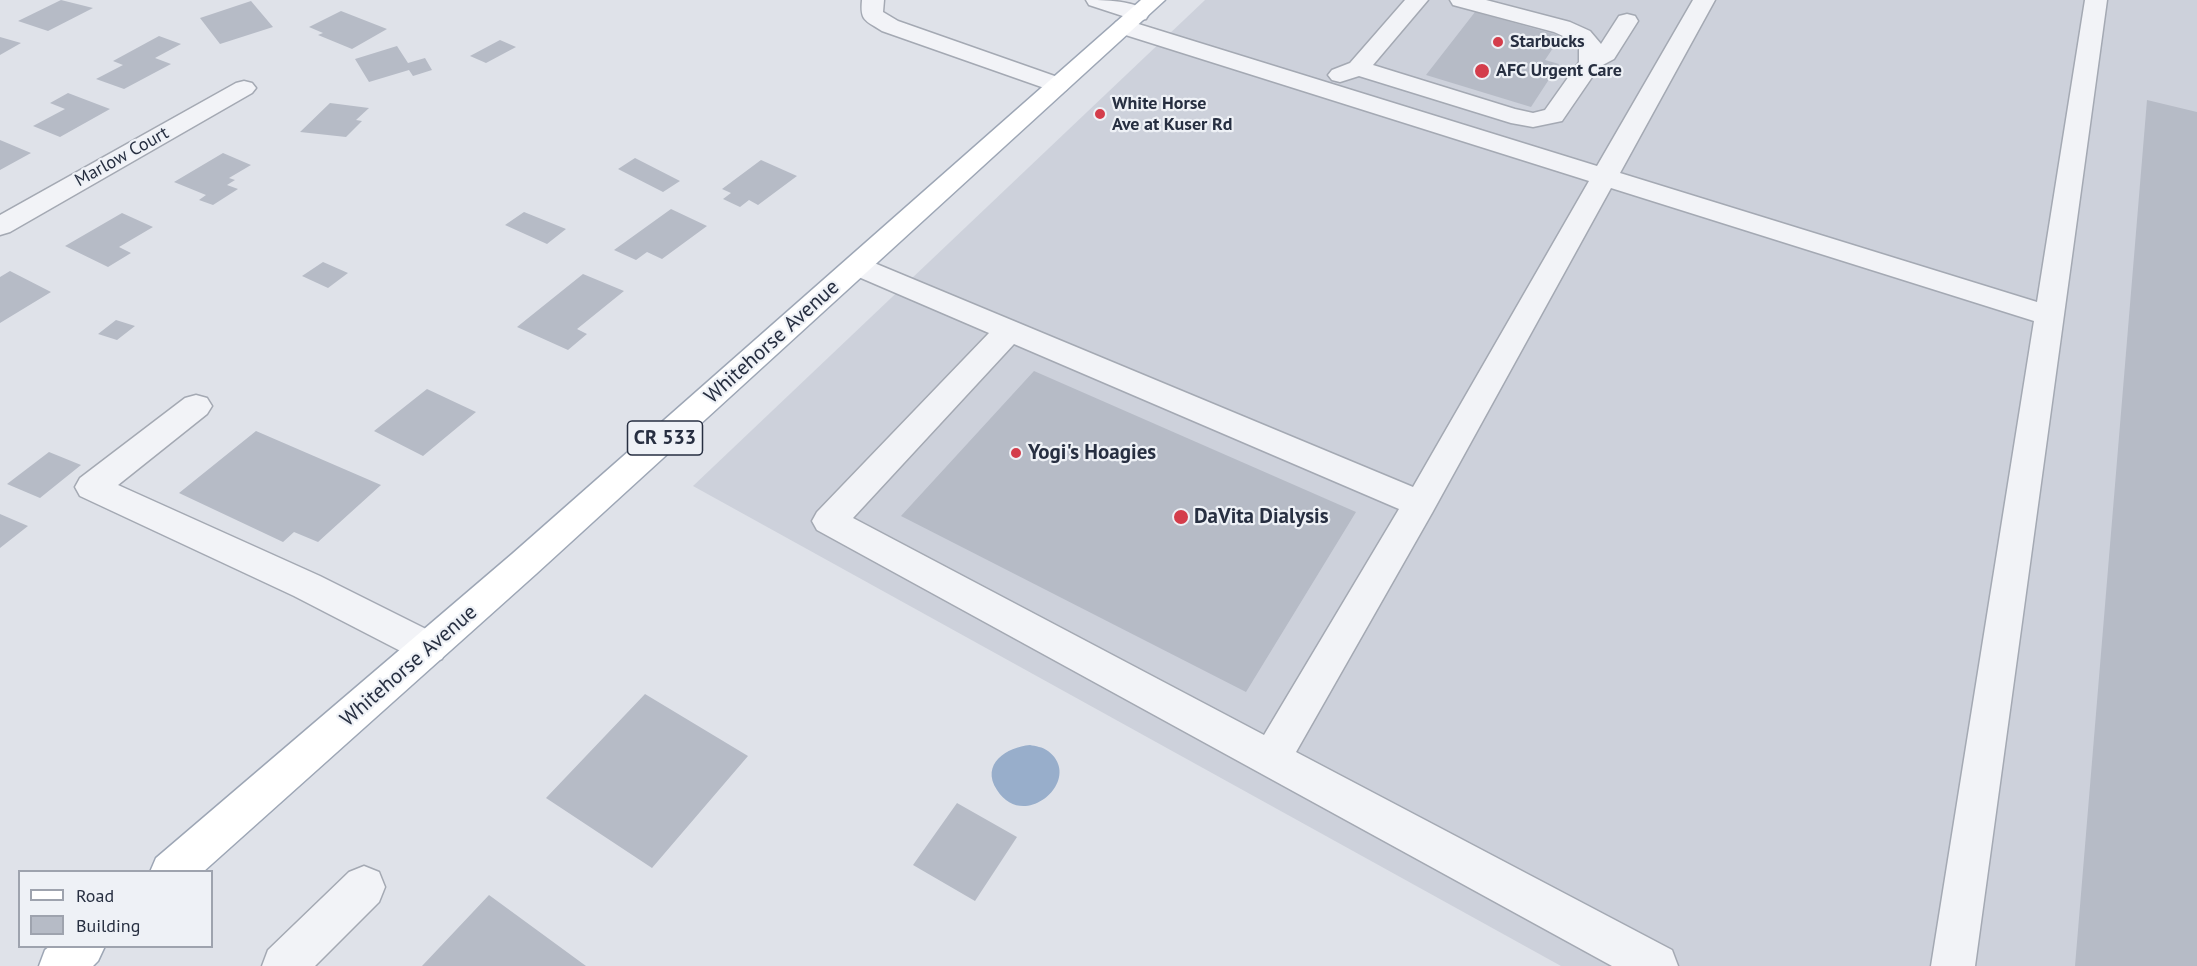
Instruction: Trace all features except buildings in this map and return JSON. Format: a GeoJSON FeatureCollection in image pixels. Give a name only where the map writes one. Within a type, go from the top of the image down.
{"type":"FeatureCollection","features":[{"type":"Feature","properties":{"kind":"main road","name":"Whitehorse Avenue"},"geometry":{"type":"LineString","coordinates":[[173,870],[429,648],[1138,14]]}},
{"type":"Feature","properties":{"kind":"main road"},"geometry":{"type":"LineString","coordinates":[[61,966],[81,948]]}},
{"type":"Feature","properties":{"kind":"street"},"geometry":{"type":"LineString","coordinates":[[873,0],[872,15],[890,26],[1059,85]]}},
{"type":"Feature","properties":{"kind":"street"},"geometry":{"type":"LineString","coordinates":[[1097,0],[1138,14],[1313,85],[2049,316]]}},
{"type":"Feature","properties":{"kind":"street"},"geometry":{"type":"LineString","coordinates":[[1313,85],[1358,68],[1417,0]]}},
{"type":"Feature","properties":{"kind":"street"},"geometry":{"type":"LineString","coordinates":[[1461,0],[1562,27],[1582,36],[1591,47],[1591,62]]}},
{"type":"Feature","properties":{"kind":"street"},"geometry":{"type":"LineString","coordinates":[[1271,759],[1419,504],[1704,0]]}},
{"type":"Feature","properties":{"kind":"street"},"geometry":{"type":"LineString","coordinates":[[1953,966],[2096,0]]}},
{"type":"Feature","properties":{"kind":"street"},"geometry":{"type":"LineString","coordinates":[[1358,68],[1511,116],[1533,120],[1552,116],[1591,62],[1606,54],[1627,21]]}},
{"type":"Feature","properties":{"kind":"street","name":"Marlow Court"},"geometry":{"type":"LineString","coordinates":[[0,226],[244,88]]}},
{"type":"Feature","properties":{"kind":"street"},"geometry":{"type":"LineString","coordinates":[[857,266],[1419,504]]}},
{"type":"Feature","properties":{"kind":"street"},"geometry":{"type":"LineString","coordinates":[[1009,331],[829,521],[1656,966]]}},
{"type":"Feature","properties":{"kind":"street"},"geometry":{"type":"LineString","coordinates":[[196,406],[92,487],[308,586],[429,648]]}},
{"type":"Feature","properties":{"kind":"street"},"geometry":{"type":"LineString","coordinates":[[284,966],[364,887]]}},
{"type":"Feature","properties":{"kind":"shaded area"},"geometry":{"type":"Polygon","coordinates":[[[1205,0],[2197,0],[2197,966],[1561,966],[693,486],[1205,0]]]}},
{"type":"Feature","properties":{"kind":"water"},"geometry":{"type":"Polygon","coordinates":[[[1030,745],[1048,751],[1058,762],[1059,775],[1055,787],[1046,797],[1035,804],[1022,806],[1008,802],[997,790],[992,772],[998,758],[1005,753],[1030,745]]]}},
{"type":"Feature","properties":{"kind":"place","name":"Starbucks"},"geometry":{"type":"Point","coordinates":[1498,42]}},
{"type":"Feature","properties":{"kind":"place","name":"AFC Urgent Care"},"geometry":{"type":"Point","coordinates":[1482,71]}},
{"type":"Feature","properties":{"kind":"place","name":"White Horse Ave at Kuser Rd"},"geometry":{"type":"Point","coordinates":[1100,114]}},
{"type":"Feature","properties":{"kind":"place","name":"Yogi's Hoagies"},"geometry":{"type":"Point","coordinates":[1016,453]}},
{"type":"Feature","properties":{"kind":"place","name":"DaVita Dialysis"},"geometry":{"type":"Point","coordinates":[1181,517]}}]}
